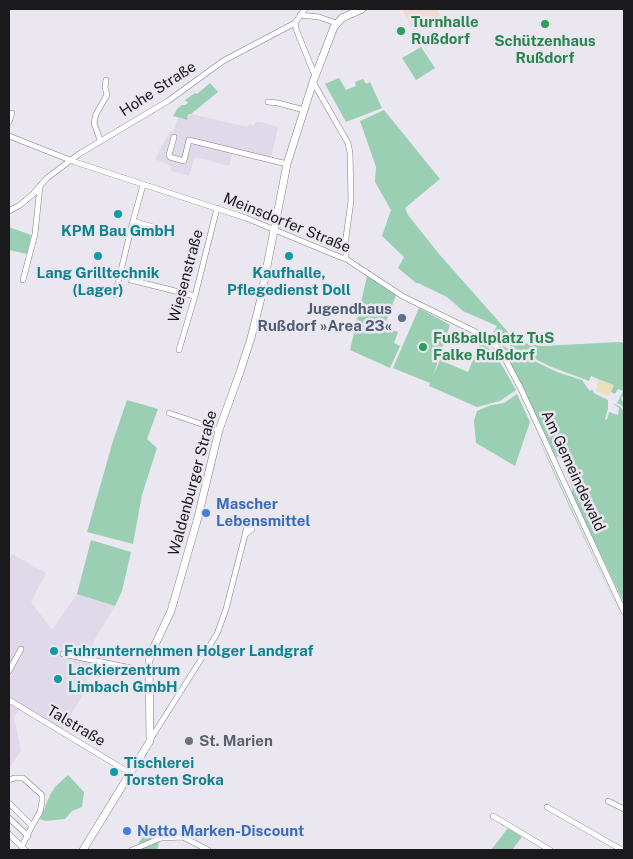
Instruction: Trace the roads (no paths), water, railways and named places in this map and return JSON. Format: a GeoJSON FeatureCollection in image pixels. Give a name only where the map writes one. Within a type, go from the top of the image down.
{"type":"FeatureCollection","features":[{"type":"Feature","properties":{"kind":"main road"},"geometry":{"type":"LineString","coordinates":[[336,23],[342,18],[362,9]]}},
{"type":"Feature","properties":{"kind":"main road","name":"Waldenburger Straße"},"geometry":{"type":"LineString","coordinates":[[150,741],[148,670],[153,649],[171,611],[197,521],[219,430],[251,338],[275,230],[287,164],[314,79],[336,23]]}},
{"type":"Feature","properties":{"kind":"main road"},"geometry":{"type":"LineString","coordinates":[[83,850],[150,741]]}},
{"type":"Feature","properties":{"kind":"street"},"geometry":{"type":"LineString","coordinates":[[336,23],[303,10],[295,23],[297,34],[314,79],[348,143],[352,201],[346,237],[346,259]]}},
{"type":"Feature","properties":{"kind":"street","name":"Hohe Straße"},"geometry":{"type":"LineString","coordinates":[[9,211],[20,205],[71,160],[100,140],[168,101],[223,62],[295,23]]}},
{"type":"Feature","properties":{"kind":"street"},"geometry":{"type":"LineString","coordinates":[[100,140],[95,130],[94,120],[107,95],[106,80]]}},
{"type":"Feature","properties":{"kind":"street"},"geometry":{"type":"LineString","coordinates":[[268,102],[304,110]]}},
{"type":"Feature","properties":{"kind":"street"},"geometry":{"type":"LineString","coordinates":[[9,122],[12,113]]}},
{"type":"Feature","properties":{"kind":"street"},"geometry":{"type":"LineString","coordinates":[[94,120],[103,116]]}},
{"type":"Feature","properties":{"kind":"street","name":"Meinsdorfer Straße"},"geometry":{"type":"LineString","coordinates":[[9,136],[143,185],[217,208],[346,259],[404,297],[478,333],[493,343]]}},
{"type":"Feature","properties":{"kind":"street"},"geometry":{"type":"LineString","coordinates":[[174,137],[169,154],[170,157],[184,161],[190,140],[287,164]]}},
{"type":"Feature","properties":{"kind":"street"},"geometry":{"type":"LineString","coordinates":[[115,295],[132,221],[143,185]]}},
{"type":"Feature","properties":{"kind":"street"},"geometry":{"type":"LineString","coordinates":[[23,280],[35,234],[40,186]]}},
{"type":"Feature","properties":{"kind":"street","name":"Wiesenstraße"},"geometry":{"type":"LineString","coordinates":[[178,350],[195,296],[217,208]]}},
{"type":"Feature","properties":{"kind":"street"},"geometry":{"type":"LineString","coordinates":[[132,221],[161,231]]}},
{"type":"Feature","properties":{"kind":"street"},"geometry":{"type":"LineString","coordinates":[[131,280],[195,296]]}},
{"type":"Feature","properties":{"kind":"street","name":"Am Gemeindewald"},"geometry":{"type":"LineString","coordinates":[[493,343],[502,353],[515,377],[624,612]]}},
{"type":"Feature","properties":{"kind":"street"},"geometry":{"type":"LineString","coordinates":[[168,414],[219,430]]}},
{"type":"Feature","properties":{"kind":"street"},"geometry":{"type":"LineString","coordinates":[[150,741],[217,634],[226,609],[245,535]]}},
{"type":"Feature","properties":{"kind":"street"},"geometry":{"type":"LineString","coordinates":[[9,671],[22,649]]}},
{"type":"Feature","properties":{"kind":"street"},"geometry":{"type":"LineString","coordinates":[[63,654],[148,670]]}},
{"type":"Feature","properties":{"kind":"street","name":"Talstraße"},"geometry":{"type":"LineString","coordinates":[[9,700],[130,773]]}},
{"type":"Feature","properties":{"kind":"street"},"geometry":{"type":"LineString","coordinates":[[9,780],[23,778],[42,796],[40,812],[32,826],[24,848],[9,834]]}},
{"type":"Feature","properties":{"kind":"street"},"geometry":{"type":"LineString","coordinates":[[608,801],[624,809]]}},
{"type":"Feature","properties":{"kind":"street"},"geometry":{"type":"LineString","coordinates":[[9,803],[32,826]]}},
{"type":"Feature","properties":{"kind":"street"},"geometry":{"type":"LineString","coordinates":[[548,807],[622,850]]}},
{"type":"Feature","properties":{"kind":"street"},"geometry":{"type":"LineString","coordinates":[[493,816],[550,850]]}},
{"type":"Feature","properties":{"kind":"street"},"geometry":{"type":"LineString","coordinates":[[9,818],[28,836]]}},
{"type":"Feature","properties":{"kind":"street"},"geometry":{"type":"LineString","coordinates":[[132,850],[161,838],[183,837],[208,850]]}},
{"type":"Feature","properties":{"kind":"place","name":"Schützenhaus Rußdorf"},"geometry":{"type":"Point","coordinates":[545,24]}},
{"type":"Feature","properties":{"kind":"place","name":"Turnhalle Rußdorf"},"geometry":{"type":"Point","coordinates":[401,31]}},
{"type":"Feature","properties":{"kind":"place","name":"KPM Bau GmbH"},"geometry":{"type":"Point","coordinates":[118,214]}},
{"type":"Feature","properties":{"kind":"place","name":"Lang Grilltechnik (Lager)"},"geometry":{"type":"Point","coordinates":[98,256]}},
{"type":"Feature","properties":{"kind":"place","name":"Kaufhalle, Pflegedienst Doll"},"geometry":{"type":"Point","coordinates":[289,256]}},
{"type":"Feature","properties":{"kind":"place","name":"Jugendhaus Rußdorf »Area 23«"},"geometry":{"type":"Point","coordinates":[402,318]}},
{"type":"Feature","properties":{"kind":"place","name":"Fußballplatz TuS Falke Rußdorf"},"geometry":{"type":"Point","coordinates":[423,347]}},
{"type":"Feature","properties":{"kind":"place","name":"Mascher Lebensmittel"},"geometry":{"type":"Point","coordinates":[206,513]}},
{"type":"Feature","properties":{"kind":"place","name":"Fuhrunternehmen Holger Landgraf"},"geometry":{"type":"Point","coordinates":[54,651]}},
{"type":"Feature","properties":{"kind":"place","name":"Lackierzentrum Limbach GmbH"},"geometry":{"type":"Point","coordinates":[58,679]}},
{"type":"Feature","properties":{"kind":"place","name":"St. Marien"},"geometry":{"type":"Point","coordinates":[189,741]}},
{"type":"Feature","properties":{"kind":"place","name":"Tischlerei Torsten Sroka"},"geometry":{"type":"Point","coordinates":[114,772]}},
{"type":"Feature","properties":{"kind":"place","name":"Netto Marken-Discount"},"geometry":{"type":"Point","coordinates":[127,831]}}]}
